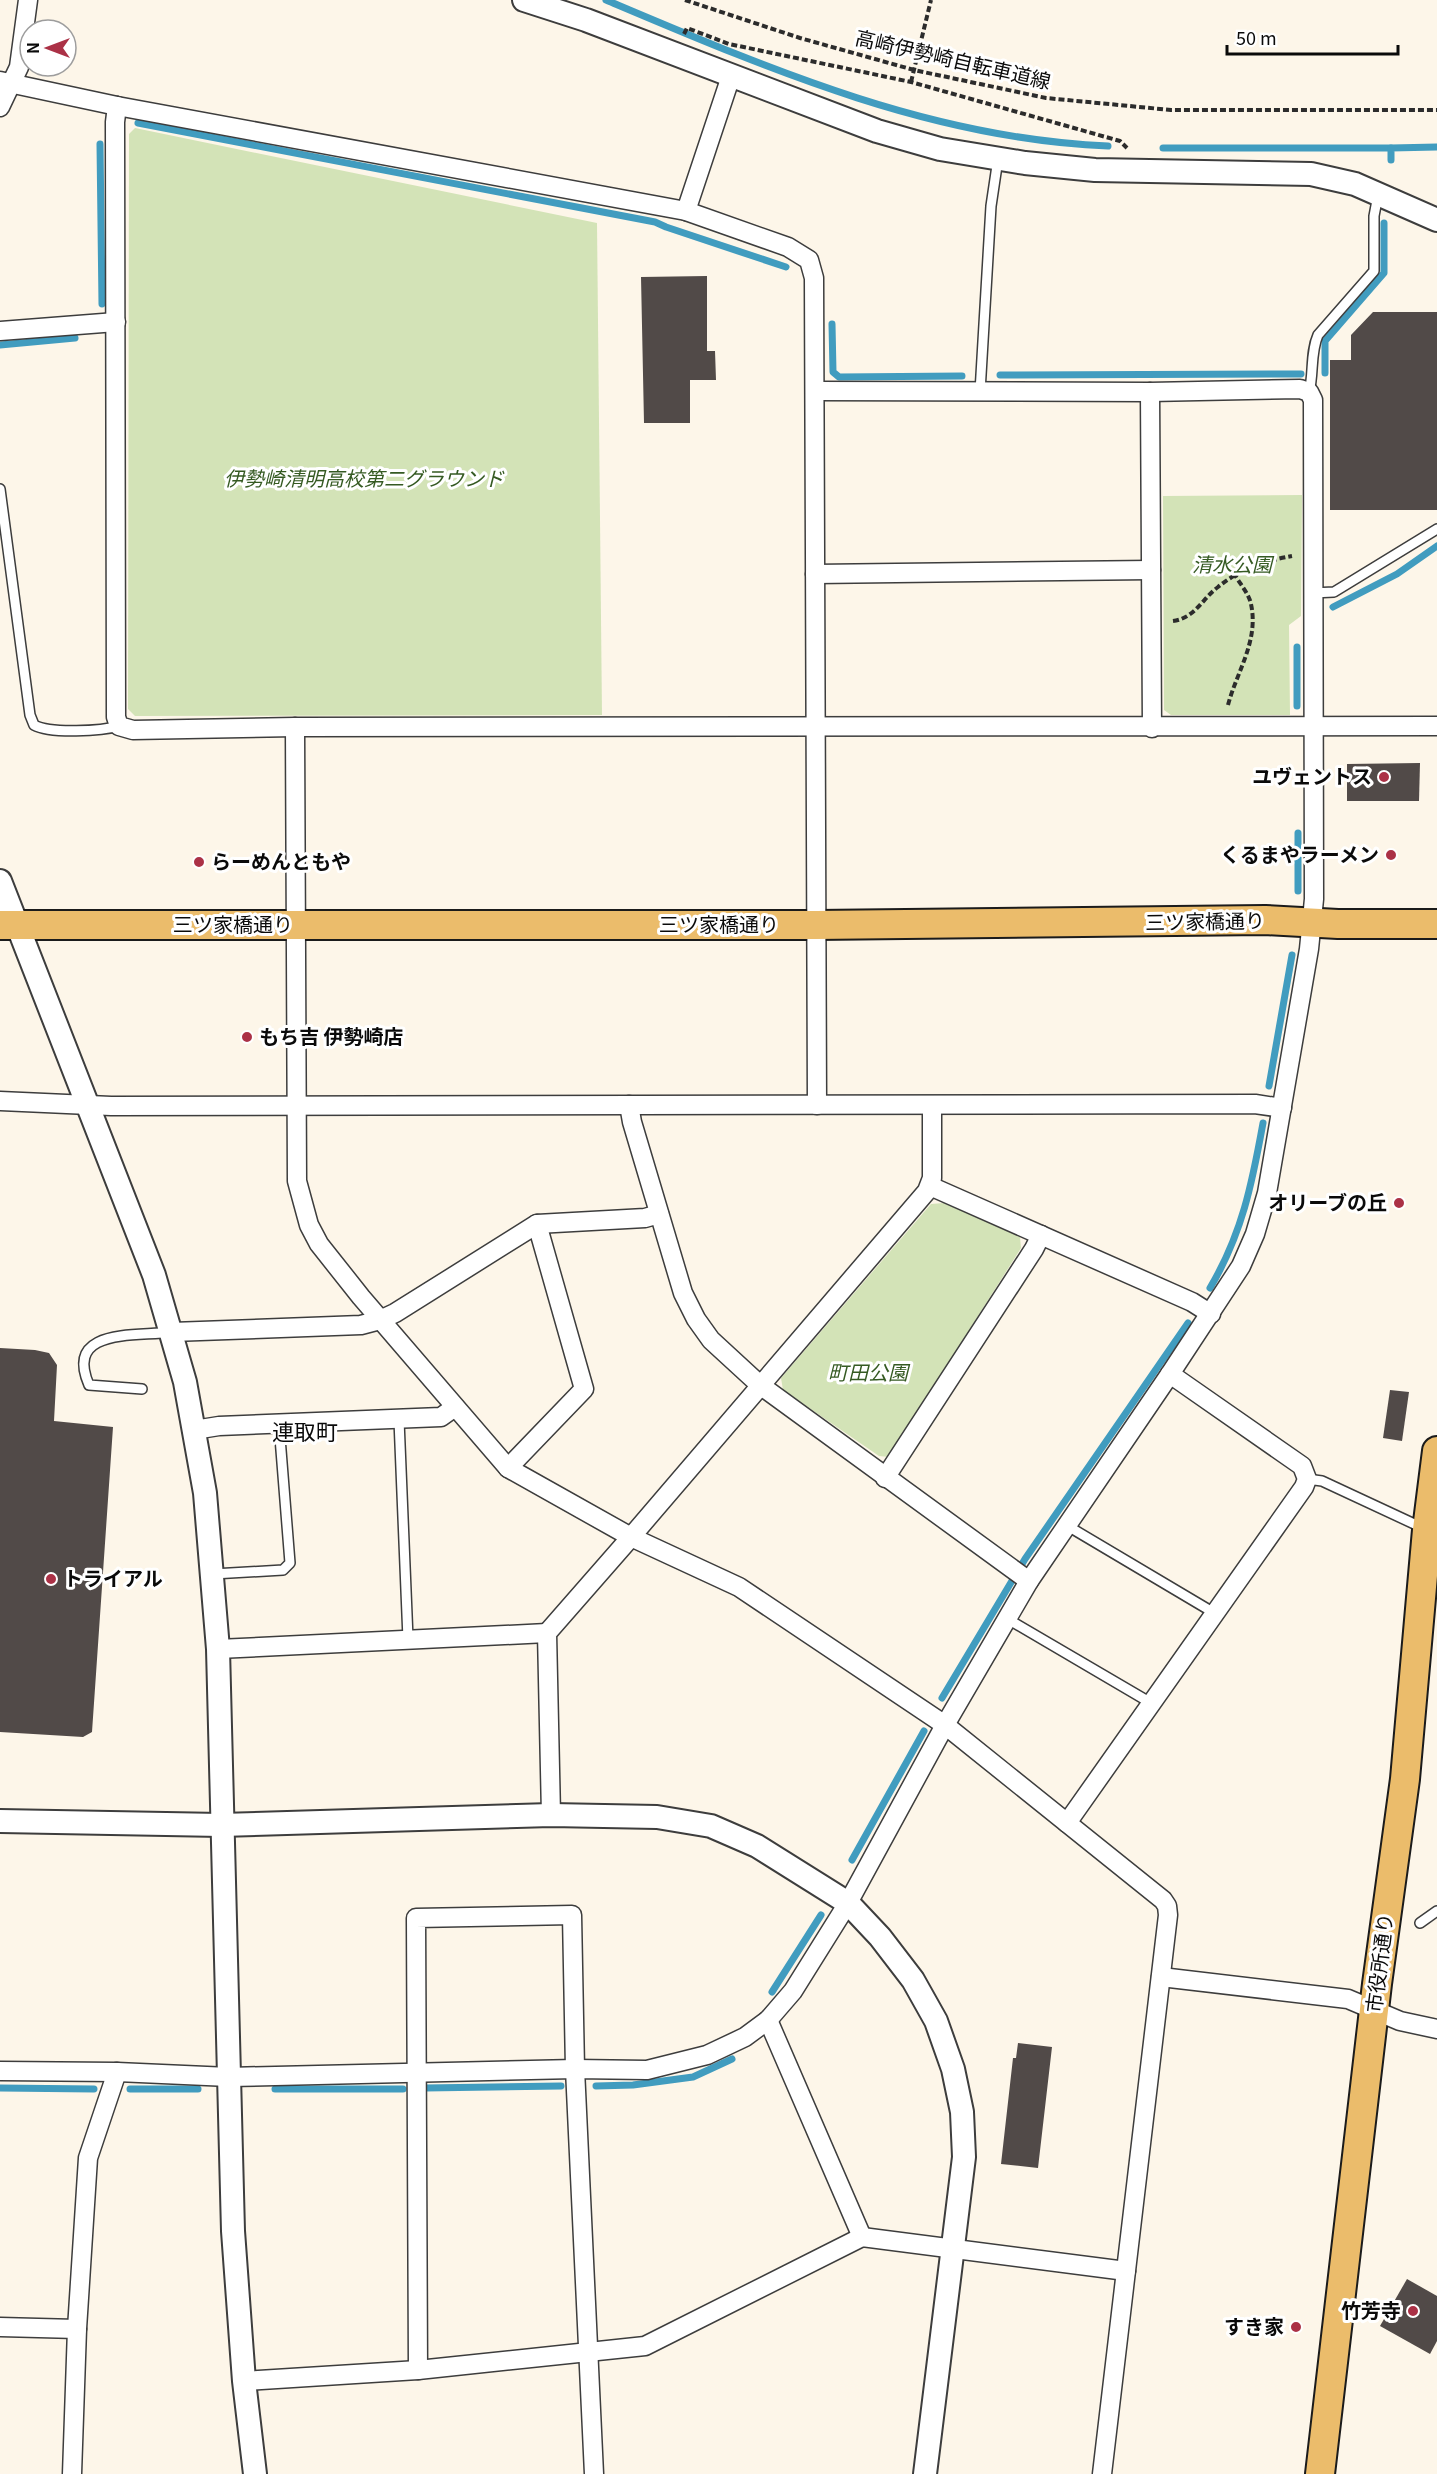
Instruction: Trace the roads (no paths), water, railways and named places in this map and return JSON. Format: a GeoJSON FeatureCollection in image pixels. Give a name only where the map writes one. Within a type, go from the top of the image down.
{"type":"FeatureCollection","features":[{"type":"Feature","properties":{"kind":"main road","name":"三ツ家橋通り"},"geometry":{"type":"LineString","coordinates":[[9,925],[816,925],[1265,920],[1437,924]]}},
{"type":"Feature","properties":{"kind":"main road","name":"市役所通り"},"geometry":{"type":"LineString","coordinates":[[1320,2474],[1374,2010],[1405,1779],[1432,1533],[1437,1451]]}},
{"type":"Feature","properties":{"kind":"street"},"geometry":{"type":"LineString","coordinates":[[0,107],[6,82],[19,67],[28,0]]}},
{"type":"Feature","properties":{"kind":"street"},"geometry":{"type":"LineString","coordinates":[[525,0],[586,20],[877,131],[940,149],[998,159],[1095,170],[1287,172],[1334,178],[1379,193],[1437,220]]}},
{"type":"Feature","properties":{"kind":"street"},"geometry":{"type":"LineString","coordinates":[[686,211],[730,75]]}},
{"type":"Feature","properties":{"kind":"street"},"geometry":{"type":"LineString","coordinates":[[6,82],[117,106],[686,211],[788,246],[809,260],[814,278],[817,1105]]}},
{"type":"Feature","properties":{"kind":"street"},"geometry":{"type":"LineString","coordinates":[[117,106],[115,122],[116,717],[119,726],[133,730],[296,727],[1437,726]]}},
{"type":"Feature","properties":{"kind":"street"},"geometry":{"type":"LineString","coordinates":[[0,331],[116,322]]}},
{"type":"Feature","properties":{"kind":"street"},"geometry":{"type":"LineString","coordinates":[[0,2071],[117,2072],[229,2077],[575,2069],[647,2070],[697,2058],[745,2037],[768,2020],[793,1991],[848,1903],[1006,1618],[1241,1266],[1255,1234],[1267,1193],[1312,922],[1314,898],[1313,400],[1309,392],[1300,389],[1150,392],[814,391]]}},
{"type":"Feature","properties":{"kind":"street"},"geometry":{"type":"LineString","coordinates":[[1150,392],[1152,728]]}},
{"type":"Feature","properties":{"kind":"street"},"geometry":{"type":"LineString","coordinates":[[815,574],[1151,570]]}},
{"type":"Feature","properties":{"kind":"street"},"geometry":{"type":"LineString","coordinates":[[296,727],[297,1181],[309,1225],[319,1244],[380,1320],[508,1468],[631,1537],[739,1587],[945,1725],[1163,1900],[1167,1906],[1161,1977],[1102,2474]]}},
{"type":"Feature","properties":{"kind":"street"},"geometry":{"type":"LineString","coordinates":[[0,881],[9,925],[89,1105],[154,1275],[172,1332],[194,1430],[205,1493],[218,1649],[233,2231],[244,2381],[255,2474]]}},
{"type":"Feature","properties":{"kind":"street"},"geometry":{"type":"LineString","coordinates":[[0,1101],[89,1105],[296,1107],[1255,1104],[1282,1108]]}},
{"type":"Feature","properties":{"kind":"street"},"geometry":{"type":"LineString","coordinates":[[630,1105],[632,1122],[678,1279],[696,1319],[721,1351],[760,1385],[1029,1581]]}},
{"type":"Feature","properties":{"kind":"street"},"geometry":{"type":"LineString","coordinates":[[551,1815],[547,1633],[930,1185],[932,1106]]}},
{"type":"Feature","properties":{"kind":"street"},"geometry":{"type":"LineString","coordinates":[[930,1185],[1192,1302],[1211,1314]]}},
{"type":"Feature","properties":{"kind":"street"},"geometry":{"type":"LineString","coordinates":[[172,1332],[361,1325],[380,1320],[537,1224],[645,1218],[659,1214]]}},
{"type":"Feature","properties":{"kind":"street"},"geometry":{"type":"LineString","coordinates":[[508,1468],[584,1389],[537,1224]]}},
{"type":"Feature","properties":{"kind":"street"},"geometry":{"type":"LineString","coordinates":[[885,1478],[1015,1279],[1041,1235]]}},
{"type":"Feature","properties":{"kind":"street"},"geometry":{"type":"LineString","coordinates":[[1067,1823],[1304,1487],[1307,1479],[1302,1466],[1170,1374]]}},
{"type":"Feature","properties":{"kind":"street"},"geometry":{"type":"LineString","coordinates":[[194,1430],[219,1426],[399,1420],[441,1416],[455,1407]]}},
{"type":"Feature","properties":{"kind":"street"},"geometry":{"type":"LineString","coordinates":[[218,1649],[547,1633]]}},
{"type":"Feature","properties":{"kind":"street"},"geometry":{"type":"LineString","coordinates":[[0,1821],[221,1825],[551,1815],[657,1817],[711,1827],[757,1846],[848,1903],[880,1937],[913,1980],[936,2021],[952,2069],[962,2112],[964,2157],[925,2474]]}},
{"type":"Feature","properties":{"kind":"street"},"geometry":{"type":"LineString","coordinates":[[418,2370],[416,1918],[573,1915],[575,2069],[594,2474]]}},
{"type":"Feature","properties":{"kind":"street"},"geometry":{"type":"LineString","coordinates":[[1161,1977],[1348,1999],[1400,2021],[1437,2029]]}},
{"type":"Feature","properties":{"kind":"street"},"geometry":{"type":"LineString","coordinates":[[768,2020],[862,2237]]}},
{"type":"Feature","properties":{"kind":"street"},"geometry":{"type":"LineString","coordinates":[[72,2474],[76,2329],[88,2158],[117,2072]]}},
{"type":"Feature","properties":{"kind":"street"},"geometry":{"type":"LineString","coordinates":[[244,2381],[418,2370],[645,2346],[862,2237],[954,2251],[1126,2271]]}},
{"type":"Feature","properties":{"kind":"street"},"geometry":{"type":"LineString","coordinates":[[0,2327],[76,2329]]}},
{"type":"Feature","properties":{"kind":"lane"},"geometry":{"type":"LineString","coordinates":[[980,392],[991,206],[998,159]]}},
{"type":"Feature","properties":{"kind":"lane"},"geometry":{"type":"LineString","coordinates":[[1309,392],[1313,378],[1314,344],[1318,335],[1374,272],[1374,216],[1379,193]]}},
{"type":"Feature","properties":{"kind":"lane"},"geometry":{"type":"LineString","coordinates":[[0,489],[30,715],[34,725],[44,729],[106,730],[119,726]]}},
{"type":"Feature","properties":{"kind":"lane"},"geometry":{"type":"LineString","coordinates":[[1312,593],[1334,592],[1437,529]]}},
{"type":"Feature","properties":{"kind":"lane"},"geometry":{"type":"LineString","coordinates":[[141,1389],[89,1385],[84,1375],[87,1353],[94,1342],[111,1337],[172,1332]]}},
{"type":"Feature","properties":{"kind":"lane"},"geometry":{"type":"LineString","coordinates":[[399,1420],[408,1639]]}},
{"type":"Feature","properties":{"kind":"lane"},"geometry":{"type":"LineString","coordinates":[[213,1574],[282,1570],[290,1563],[279,1425]]}},
{"type":"Feature","properties":{"kind":"lane"},"geometry":{"type":"LineString","coordinates":[[1307,1479],[1322,1481],[1432,1533]]}},
{"type":"Feature","properties":{"kind":"lane"},"geometry":{"type":"LineString","coordinates":[[1066,1525],[1215,1614]]}},
{"type":"Feature","properties":{"kind":"lane"},"geometry":{"type":"LineString","coordinates":[[1006,1618],[1151,1703]]}},
{"type":"Feature","properties":{"kind":"lane"},"geometry":{"type":"LineString","coordinates":[[1420,1923],[1437,1911]]}},
{"type":"Feature","properties":{"kind":"waterway"},"geometry":{"type":"LineString","coordinates":[[606,0],[727,51],[851,96],[914,115],[978,130],[1042,141],[1108,146]]}},
{"type":"Feature","properties":{"kind":"waterway"},"geometry":{"type":"LineString","coordinates":[[138,123],[655,222],[786,267]]}},
{"type":"Feature","properties":{"kind":"waterway"},"geometry":{"type":"LineString","coordinates":[[100,144],[102,304]]}},
{"type":"Feature","properties":{"kind":"waterway"},"geometry":{"type":"LineString","coordinates":[[1391,160],[1391,148],[1437,147]]}},
{"type":"Feature","properties":{"kind":"waterway"},"geometry":{"type":"LineString","coordinates":[[1163,148],[1391,148]]}},
{"type":"Feature","properties":{"kind":"waterway"},"geometry":{"type":"LineString","coordinates":[[1325,373],[1325,341],[1384,273],[1384,223]]}},
{"type":"Feature","properties":{"kind":"waterway"},"geometry":{"type":"LineString","coordinates":[[832,324],[833,372],[839,377],[962,376]]}},
{"type":"Feature","properties":{"kind":"waterway"},"geometry":{"type":"LineString","coordinates":[[0,345],[75,338]]}},
{"type":"Feature","properties":{"kind":"waterway"},"geometry":{"type":"LineString","coordinates":[[1000,375],[1301,374]]}},
{"type":"Feature","properties":{"kind":"waterway"},"geometry":{"type":"LineString","coordinates":[[1333,607],[1397,574],[1437,546]]}},
{"type":"Feature","properties":{"kind":"waterway"},"geometry":{"type":"LineString","coordinates":[[1297,647],[1297,706]]}},
{"type":"Feature","properties":{"kind":"waterway"},"geometry":{"type":"LineString","coordinates":[[1298,833],[1298,891]]}},
{"type":"Feature","properties":{"kind":"waterway"},"geometry":{"type":"LineString","coordinates":[[1269,1086],[1292,955]]}},
{"type":"Feature","properties":{"kind":"waterway"},"geometry":{"type":"LineString","coordinates":[[1210,1288],[1238,1228],[1255,1167],[1263,1123]]}},
{"type":"Feature","properties":{"kind":"waterway"},"geometry":{"type":"LineString","coordinates":[[942,1698],[1025,1559],[1188,1323]]}},
{"type":"Feature","properties":{"kind":"waterway"},"geometry":{"type":"LineString","coordinates":[[852,1860],[924,1731]]}},
{"type":"Feature","properties":{"kind":"waterway"},"geometry":{"type":"LineString","coordinates":[[772,1992],[821,1915]]}},
{"type":"Feature","properties":{"kind":"waterway"},"geometry":{"type":"LineString","coordinates":[[596,2086],[633,2085],[693,2077],[732,2059]]}},
{"type":"Feature","properties":{"kind":"waterway"},"geometry":{"type":"LineString","coordinates":[[425,2088],[561,2086]]}},
{"type":"Feature","properties":{"kind":"waterway"},"geometry":{"type":"LineString","coordinates":[[0,2088],[94,2089]]}},
{"type":"Feature","properties":{"kind":"waterway"},"geometry":{"type":"LineString","coordinates":[[130,2089],[198,2089]]}},
{"type":"Feature","properties":{"kind":"waterway"},"geometry":{"type":"LineString","coordinates":[[275,2089],[403,2089]]}},
{"type":"Feature","properties":{"kind":"place","name":"ユヴェントス"},"geometry":{"type":"Point","coordinates":[1384,777]}},
{"type":"Feature","properties":{"kind":"place","name":"くるまやラーメン"},"geometry":{"type":"Point","coordinates":[1391,855]}},
{"type":"Feature","properties":{"kind":"place","name":"らーめんともや"},"geometry":{"type":"Point","coordinates":[199,862]}},
{"type":"Feature","properties":{"kind":"place","name":"もち吉 伊勢崎店"},"geometry":{"type":"Point","coordinates":[247,1037]}},
{"type":"Feature","properties":{"kind":"place","name":"オリーブの丘"},"geometry":{"type":"Point","coordinates":[1399,1203]}},
{"type":"Feature","properties":{"kind":"place","name":"トライアル"},"geometry":{"type":"Point","coordinates":[51,1579]}},
{"type":"Feature","properties":{"kind":"place","name":"竹芳寺"},"geometry":{"type":"Point","coordinates":[1413,2311]}},
{"type":"Feature","properties":{"kind":"place","name":"すき家"},"geometry":{"type":"Point","coordinates":[1296,2327]}},
{"type":"Feature","properties":{"kind":"district","name":"連取町"},"geometry":{"type":"Point","coordinates":[305,1432]}},
{"type":"Feature","properties":{"kind":"park label","name":"伊勢崎清明高校第二グラウンド"},"geometry":{"type":"Point","coordinates":[364,479]}},
{"type":"Feature","properties":{"kind":"park label","name":"清水公園"},"geometry":{"type":"Point","coordinates":[1232,565]}},
{"type":"Feature","properties":{"kind":"park label","name":"町田公園"},"geometry":{"type":"Point","coordinates":[868,1373]}}]}
